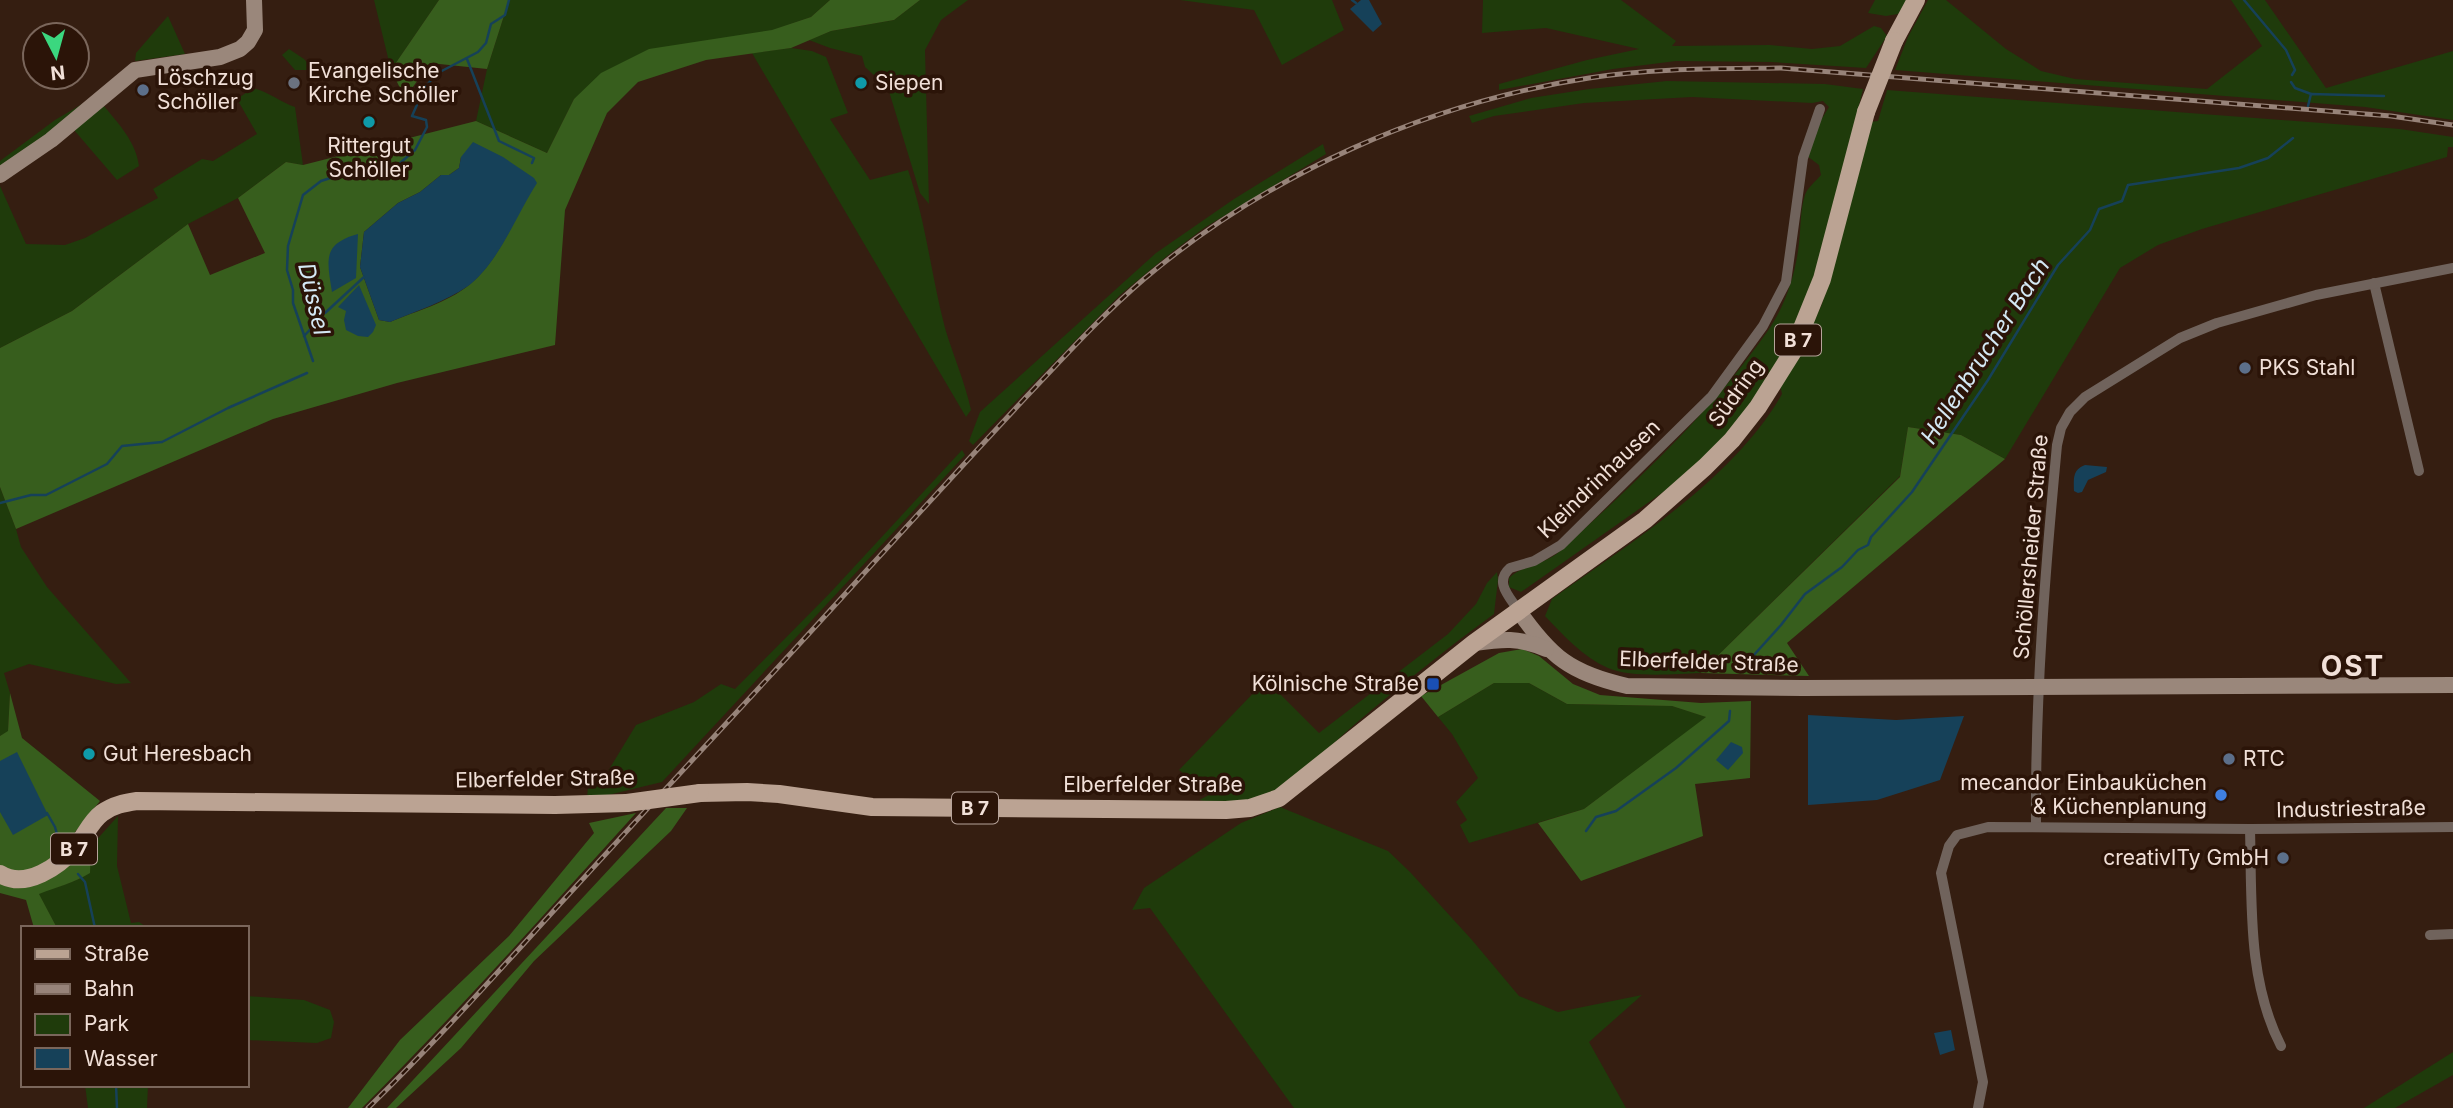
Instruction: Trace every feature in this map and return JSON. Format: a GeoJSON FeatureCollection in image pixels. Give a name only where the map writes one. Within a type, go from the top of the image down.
{"type":"FeatureCollection","features":[{"type":"Feature","properties":{"kind":"main road","name":"Südring"},"geometry":{"type":"LineString","coordinates":[[1518,610],[1645,520],[1732,440],[1758,407],[1792,354],[1822,279],[1866,112],[1894,41],[1916,0]]}},
{"type":"Feature","properties":{"kind":"main road","name":"Elberfelder Straße"},"geometry":{"type":"LineString","coordinates":[[0,874],[19,879],[33,877],[48,870],[78,845],[91,823],[102,813],[115,805],[137,801],[555,805],[627,803],[700,793],[768,793],[872,807],[1250,808],[1279,798],[1518,610]]}},
{"type":"Feature","properties":{"kind":"street"},"geometry":{"type":"LineString","coordinates":[[0,175],[51,140],[135,70],[220,57],[240,49],[255,30],[254,0]]}},
{"type":"Feature","properties":{"kind":"street","name":"Kleindrinhausen"},"geometry":{"type":"LineString","coordinates":[[1518,610],[1503,587],[1506,572],[1510,568],[1548,554],[1561,545],[1712,396],[1738,363],[1780,298],[1790,262],[1803,158],[1820,109]]}},
{"type":"Feature","properties":{"kind":"street","name":"Schöllersheider Straße"},"geometry":{"type":"LineString","coordinates":[[2038,687],[2043,593],[2057,445],[2061,428],[2070,412],[2085,397],[2180,338],[2217,323],[2374,283],[2453,268]]}},
{"type":"Feature","properties":{"kind":"street"},"geometry":{"type":"LineString","coordinates":[[2374,283],[2419,471]]}},
{"type":"Feature","properties":{"kind":"street","name":"Elberfelder Straße"},"geometry":{"type":"LineString","coordinates":[[1518,610],[1548,650],[1584,673],[1627,686],[1802,688],[2453,685]]}},
{"type":"Feature","properties":{"kind":"street"},"geometry":{"type":"LineString","coordinates":[[1474,643],[1513,638],[1548,650]]}},
{"type":"Feature","properties":{"kind":"street"},"geometry":{"type":"LineString","coordinates":[[2036,826],[2038,687]]}},
{"type":"Feature","properties":{"kind":"street","name":"Industriestraße"},"geometry":{"type":"LineString","coordinates":[[1978,1108],[1983,1082],[1941,873],[1949,846],[1957,835],[1987,827],[2036,826],[2250,829],[2453,827]]}},
{"type":"Feature","properties":{"kind":"street","name":"Industriestraße"},"geometry":{"type":"LineString","coordinates":[[2250,829],[2253,954],[2268,1023],[2281,1046]]}},
{"type":"Feature","properties":{"kind":"street"},"geometry":{"type":"LineString","coordinates":[[2430,935],[2453,934]]}},
{"type":"Feature","properties":{"kind":"green space"},"geometry":{"type":"Polygon","coordinates":[[[374,0],[439,0],[391,70],[374,0]]]}},
{"type":"Feature","properties":{"kind":"green space"},"geometry":{"type":"Polygon","coordinates":[[[439,0],[509,0],[487,69],[430,63],[405,98],[391,70],[439,0]]]}},
{"type":"Feature","properties":{"kind":"green space"},"geometry":{"type":"Polygon","coordinates":[[[509,0],[830,0],[811,17],[574,99],[547,153],[476,121],[487,69],[509,0]]]}},
{"type":"Feature","properties":{"kind":"green space"},"geometry":{"type":"Polygon","coordinates":[[[830,0],[920,0],[894,20],[831,31],[791,48],[706,60],[638,82],[607,113],[565,210],[555,345],[397,383],[273,419],[16,529],[0,487],[0,348],[72,311],[188,224],[210,275],[265,253],[238,198],[286,162],[303,165],[476,121],[547,153],[574,99],[601,73],[649,49],[772,30],[811,17],[830,0]],[[461,157],[459,168],[449,175],[441,175],[420,192],[398,203],[364,232],[360,267],[379,320],[390,322],[421,310],[451,297],[469,285],[493,258],[523,203],[461,157]]]}},
{"type":"Feature","properties":{"kind":"green space"},"geometry":{"type":"Polygon","coordinates":[[[920,0],[968,0],[941,20],[925,50],[929,204],[920,193],[888,88],[865,67],[862,56],[809,40],[831,31],[894,20],[920,0]]]}},
{"type":"Feature","properties":{"kind":"green space"},"geometry":{"type":"Polygon","coordinates":[[[1180,0],[1332,0],[1344,30],[1282,65],[1254,10],[1180,0]]]}},
{"type":"Feature","properties":{"kind":"green space"},"geometry":{"type":"Polygon","coordinates":[[[1483,0],[1621,0],[1676,41],[1672,46],[1770,45],[1812,49],[1840,46],[1874,26],[1881,28],[1887,36],[1866,68],[1771,62],[1676,61],[1613,69],[1499,90],[1499,84],[1639,49],[1546,28],[1482,33],[1483,0]]]}},
{"type":"Feature","properties":{"kind":"green space"},"geometry":{"type":"Polygon","coordinates":[[[1875,0],[1909,0],[1898,14],[1886,16],[1868,13],[1875,0]]]}},
{"type":"Feature","properties":{"kind":"green space"},"geometry":{"type":"Polygon","coordinates":[[[1928,0],[1946,0],[2006,49],[2041,71],[2075,79],[2207,89],[2262,46],[2231,0],[2265,0],[2326,88],[2453,51],[2453,120],[2365,107],[1895,70],[1908,37],[1928,0]]]}},
{"type":"Feature","properties":{"kind":"green space"},"geometry":{"type":"Polygon","coordinates":[[[168,16],[185,54],[135,61],[136,53],[168,16]]]}},
{"type":"Feature","properties":{"kind":"green space"},"geometry":{"type":"Polygon","coordinates":[[[791,48],[812,51],[826,57],[848,113],[830,119],[870,180],[908,170],[945,328],[971,410],[966,417],[752,53],[791,48]]]}},
{"type":"Feature","properties":{"kind":"green space"},"geometry":{"type":"Polygon","coordinates":[[[289,49],[314,70],[295,70],[282,55],[289,49]]]}},
{"type":"Feature","properties":{"kind":"green space"},"geometry":{"type":"Polygon","coordinates":[[[1667,81],[1825,84],[1863,89],[1820,267],[1790,340],[1754,403],[1696,469],[1521,592],[1509,587],[1509,578],[1559,552],[1669,448],[1721,392],[1773,322],[1789,289],[1795,266],[1805,195],[1821,175],[1819,165],[1807,156],[1818,125],[1829,107],[1823,101],[1812,103],[1692,97],[1584,103],[1494,116],[1472,123],[1469,116],[1531,98],[1667,81]]]}},
{"type":"Feature","properties":{"kind":"green space"},"geometry":{"type":"Polygon","coordinates":[[[253,88],[295,107],[303,165],[286,162],[238,198],[188,224],[72,311],[0,348],[0,186],[26,244],[65,245],[85,238],[158,198],[153,189],[202,159],[213,161],[257,134],[237,99],[253,88]]]}},
{"type":"Feature","properties":{"kind":"green space"},"geometry":{"type":"Polygon","coordinates":[[[1887,90],[2400,129],[2453,137],[2453,147],[2448,147],[2447,157],[2202,229],[2158,245],[2120,268],[2005,459],[1961,435],[1908,427],[1900,476],[1700,673],[1641,674],[1608,668],[1582,652],[1545,616],[1552,599],[1647,532],[1709,482],[1761,425],[1782,394],[1780,385],[1822,304],[1870,122],[1878,121],[1887,90]]]}},
{"type":"Feature","properties":{"kind":"green space"},"geometry":{"type":"Polygon","coordinates":[[[94,97],[0,171],[0,161],[55,120],[94,97]]]}},
{"type":"Feature","properties":{"kind":"green space"},"geometry":{"type":"Polygon","coordinates":[[[103,105],[131,141],[139,166],[117,180],[74,130],[103,105]]]}},
{"type":"Feature","properties":{"kind":"green space"},"geometry":{"type":"Polygon","coordinates":[[[1323,144],[1326,154],[1204,228],[1120,295],[973,445],[969,441],[980,412],[1156,253],[1234,199],[1323,144]]]}},
{"type":"Feature","properties":{"kind":"green space"},"geometry":{"type":"Polygon","coordinates":[[[1908,427],[1961,435],[2005,459],[1787,643],[1809,676],[1700,673],[1900,477],[1908,427]]]}},
{"type":"Feature","properties":{"kind":"green space"},"geometry":{"type":"Polygon","coordinates":[[[962,450],[965,455],[662,782],[587,798],[588,787],[602,781],[636,725],[694,702],[721,684],[735,689],[830,593],[962,450]]]}},
{"type":"Feature","properties":{"kind":"green space"},"geometry":{"type":"Polygon","coordinates":[[[0,487],[21,547],[47,587],[131,683],[116,684],[29,664],[4,673],[10,693],[8,732],[0,736],[0,487]]]}},
{"type":"Feature","properties":{"kind":"green space"},"geometry":{"type":"Polygon","coordinates":[[[1497,572],[1494,614],[1389,696],[1292,780],[1268,795],[1243,802],[1216,803],[1199,800],[1211,794],[1179,770],[1266,680],[1319,733],[1448,634],[1476,604],[1487,583],[1497,572]]]}},
{"type":"Feature","properties":{"kind":"green space"},"geometry":{"type":"Polygon","coordinates":[[[1522,649],[1539,656],[1573,684],[1600,695],[1701,703],[1751,701],[1750,778],[1695,784],[1703,836],[1581,881],[1538,823],[1584,809],[1706,717],[1672,706],[1567,704],[1529,683],[1494,683],[1438,717],[1421,696],[1499,653],[1522,649]]]}},
{"type":"Feature","properties":{"kind":"green space"},"geometry":{"type":"Polygon","coordinates":[[[1494,683],[1529,683],[1567,704],[1672,706],[1707,717],[1584,809],[1469,843],[1460,825],[1467,820],[1456,802],[1478,778],[1452,734],[1438,717],[1494,683]]]}},
{"type":"Feature","properties":{"kind":"green space"},"geometry":{"type":"Polygon","coordinates":[[[10,693],[22,738],[100,801],[75,832],[91,846],[90,873],[39,894],[56,926],[33,926],[26,900],[0,893],[0,736],[8,731],[10,693]]]}},
{"type":"Feature","properties":{"kind":"green space"},"geometry":{"type":"Polygon","coordinates":[[[1280,807],[1388,851],[1472,940],[1519,996],[1558,1012],[1642,995],[1589,1042],[1626,1108],[1294,1108],[1150,908],[1132,910],[1144,888],[1241,823],[1280,807]]]}},
{"type":"Feature","properties":{"kind":"green space"},"geometry":{"type":"Polygon","coordinates":[[[666,808],[687,808],[671,831],[534,961],[461,1048],[396,1108],[387,1108],[666,808]]]}},
{"type":"Feature","properties":{"kind":"green space"},"geometry":{"type":"Polygon","coordinates":[[[636,813],[501,962],[362,1108],[348,1108],[400,1040],[509,936],[594,833],[589,823],[636,813]]]}},
{"type":"Feature","properties":{"kind":"green space"},"geometry":{"type":"Polygon","coordinates":[[[118,816],[117,866],[131,923],[139,922],[145,926],[56,926],[38,893],[89,873],[91,846],[118,816]]]}},
{"type":"Feature","properties":{"kind":"green space"},"geometry":{"type":"Polygon","coordinates":[[[248,996],[304,1000],[330,1010],[334,1022],[331,1038],[317,1043],[248,1040],[248,996]]]}},
{"type":"Feature","properties":{"kind":"green space"},"geometry":{"type":"Polygon","coordinates":[[[2453,1052],[2453,1075],[2395,1108],[2364,1108],[2453,1052]]]}},
{"type":"Feature","properties":{"kind":"green space"},"geometry":{"type":"Polygon","coordinates":[[[85,1087],[148,1087],[147,1108],[88,1108],[85,1087]]]}},
{"type":"Feature","properties":{"kind":"water"},"geometry":{"type":"Polygon","coordinates":[[[1361,0],[1369,0],[1382,24],[1373,32],[1350,9],[1361,0]]]}},
{"type":"Feature","properties":{"kind":"water"},"geometry":{"type":"Polygon","coordinates":[[[473,142],[503,157],[534,178],[537,183],[498,252],[479,277],[440,302],[390,322],[379,320],[360,267],[364,232],[398,203],[420,192],[441,175],[449,175],[459,168],[461,157],[473,142]]]}},
{"type":"Feature","properties":{"kind":"water"},"geometry":{"type":"Polygon","coordinates":[[[358,234],[356,278],[332,292],[329,262],[333,248],[346,238],[358,234]]]}},
{"type":"Feature","properties":{"kind":"water"},"geometry":{"type":"Polygon","coordinates":[[[359,285],[376,325],[368,337],[346,330],[346,311],[338,307],[359,285]]]}},
{"type":"Feature","properties":{"kind":"water"},"geometry":{"type":"Polygon","coordinates":[[[2085,465],[2107,467],[2106,472],[2088,480],[2082,492],[2078,493],[2074,491],[2075,475],[2078,469],[2085,465]]]}},
{"type":"Feature","properties":{"kind":"water"},"geometry":{"type":"Polygon","coordinates":[[[1808,715],[1896,720],[1964,716],[1940,780],[1877,800],[1808,805],[1808,715]]]}},
{"type":"Feature","properties":{"kind":"water"},"geometry":{"type":"Polygon","coordinates":[[[1731,742],[1742,747],[1743,753],[1728,770],[1716,760],[1731,742]]]}},
{"type":"Feature","properties":{"kind":"water"},"geometry":{"type":"Polygon","coordinates":[[[17,752],[48,815],[13,835],[0,812],[0,761],[17,752]]]}},
{"type":"Feature","properties":{"kind":"water"},"geometry":{"type":"Polygon","coordinates":[[[1951,1030],[1955,1050],[1940,1055],[1934,1033],[1951,1030]]]}},
{"type":"Feature","properties":{"kind":"waterway","name":"Düssel"},"geometry":{"type":"LineString","coordinates":[[313,361],[293,303],[293,290],[287,270],[288,246],[303,195],[321,181],[343,174],[368,172],[399,164],[415,150],[427,127],[426,120],[412,116],[424,89],[436,74],[478,52],[486,43],[491,24],[505,15],[509,0]]}},
{"type":"Feature","properties":{"kind":"waterway"},"geometry":{"type":"LineString","coordinates":[[1352,0],[1356,3]]}},
{"type":"Feature","properties":{"kind":"waterway"},"geometry":{"type":"LineString","coordinates":[[2244,0],[2286,50],[2295,70],[2292,75]]}},
{"type":"Feature","properties":{"kind":"waterway"},"geometry":{"type":"LineString","coordinates":[[467,59],[499,141],[534,158],[532,163]]}},
{"type":"Feature","properties":{"kind":"waterway"},"geometry":{"type":"LineString","coordinates":[[2291,82],[2295,88],[2311,94]]}},
{"type":"Feature","properties":{"kind":"waterway","name":"Hellenbrucher Bach"},"geometry":{"type":"LineString","coordinates":[[2308,106],[2311,94],[2384,96]]}},
{"type":"Feature","properties":{"kind":"waterway","name":"Hellenbrucher Bach"},"geometry":{"type":"LineString","coordinates":[[1752,668],[1753,656],[1805,594],[1842,567],[1858,550],[1868,545],[1871,537],[1912,492],[1988,380],[2058,265],[2090,230],[2099,209],[2122,201],[2128,185],[2239,168],[2268,158],[2293,138]]}},
{"type":"Feature","properties":{"kind":"waterway"},"geometry":{"type":"LineString","coordinates":[[325,313],[364,277]]}},
{"type":"Feature","properties":{"kind":"waterway"},"geometry":{"type":"LineString","coordinates":[[304,336],[320,319]]}},
{"type":"Feature","properties":{"kind":"waterway","name":"Düssel"},"geometry":{"type":"LineString","coordinates":[[0,503],[31,495],[46,495],[107,464],[122,446],[162,442],[228,408],[307,373]]}},
{"type":"Feature","properties":{"kind":"waterway","name":"Hellenbrucher Bach"},"geometry":{"type":"LineString","coordinates":[[1586,831],[1596,817],[1616,811],[1676,768],[1729,721],[1730,711]]}},
{"type":"Feature","properties":{"kind":"waterway"},"geometry":{"type":"LineString","coordinates":[[47,813],[58,838]]}},
{"type":"Feature","properties":{"kind":"waterway"},"geometry":{"type":"LineString","coordinates":[[78,874],[85,882],[95,926]]}},
{"type":"Feature","properties":{"kind":"waterway"},"geometry":{"type":"LineString","coordinates":[[116,1087],[117,1108]]}},
{"type":"Feature","properties":{"kind":"railway"},"geometry":{"type":"LineString","coordinates":[[368,1108],[449,1025],[987,440],[1113,307],[1193,241],[1244,206],[1297,175],[1353,148],[1469,105],[1529,89],[1613,75],[1709,69],[1781,68],[2391,116],[2453,125]]}},
{"type":"Feature","properties":{"kind":"place","name":"Evangelische Kirche Schöller"},"geometry":{"type":"Point","coordinates":[294,83]}},
{"type":"Feature","properties":{"kind":"place","name":"Siepen"},"geometry":{"type":"Point","coordinates":[861,83]}},
{"type":"Feature","properties":{"kind":"place","name":"Löschzug Schöller"},"geometry":{"type":"Point","coordinates":[143,90]}},
{"type":"Feature","properties":{"kind":"place","name":"Rittergut Schöller"},"geometry":{"type":"Point","coordinates":[369,122]}},
{"type":"Feature","properties":{"kind":"place","name":"PKS Stahl"},"geometry":{"type":"Point","coordinates":[2245,368]}},
{"type":"Feature","properties":{"kind":"place","name":"Kölnische Straße"},"geometry":{"type":"Point","coordinates":[1433,684]}},
{"type":"Feature","properties":{"kind":"place","name":"Gut Heresbach"},"geometry":{"type":"Point","coordinates":[89,754]}},
{"type":"Feature","properties":{"kind":"place","name":"RTC"},"geometry":{"type":"Point","coordinates":[2229,759]}},
{"type":"Feature","properties":{"kind":"place","name":"mecandor Einbauküchen & Küchenplanung"},"geometry":{"type":"Point","coordinates":[2221,795]}},
{"type":"Feature","properties":{"kind":"place","name":"creativITy GmbH"},"geometry":{"type":"Point","coordinates":[2283,858]}},
{"type":"Feature","properties":{"kind":"district","name":"OST"},"geometry":{"type":"Point","coordinates":[2353,666]}}]}
